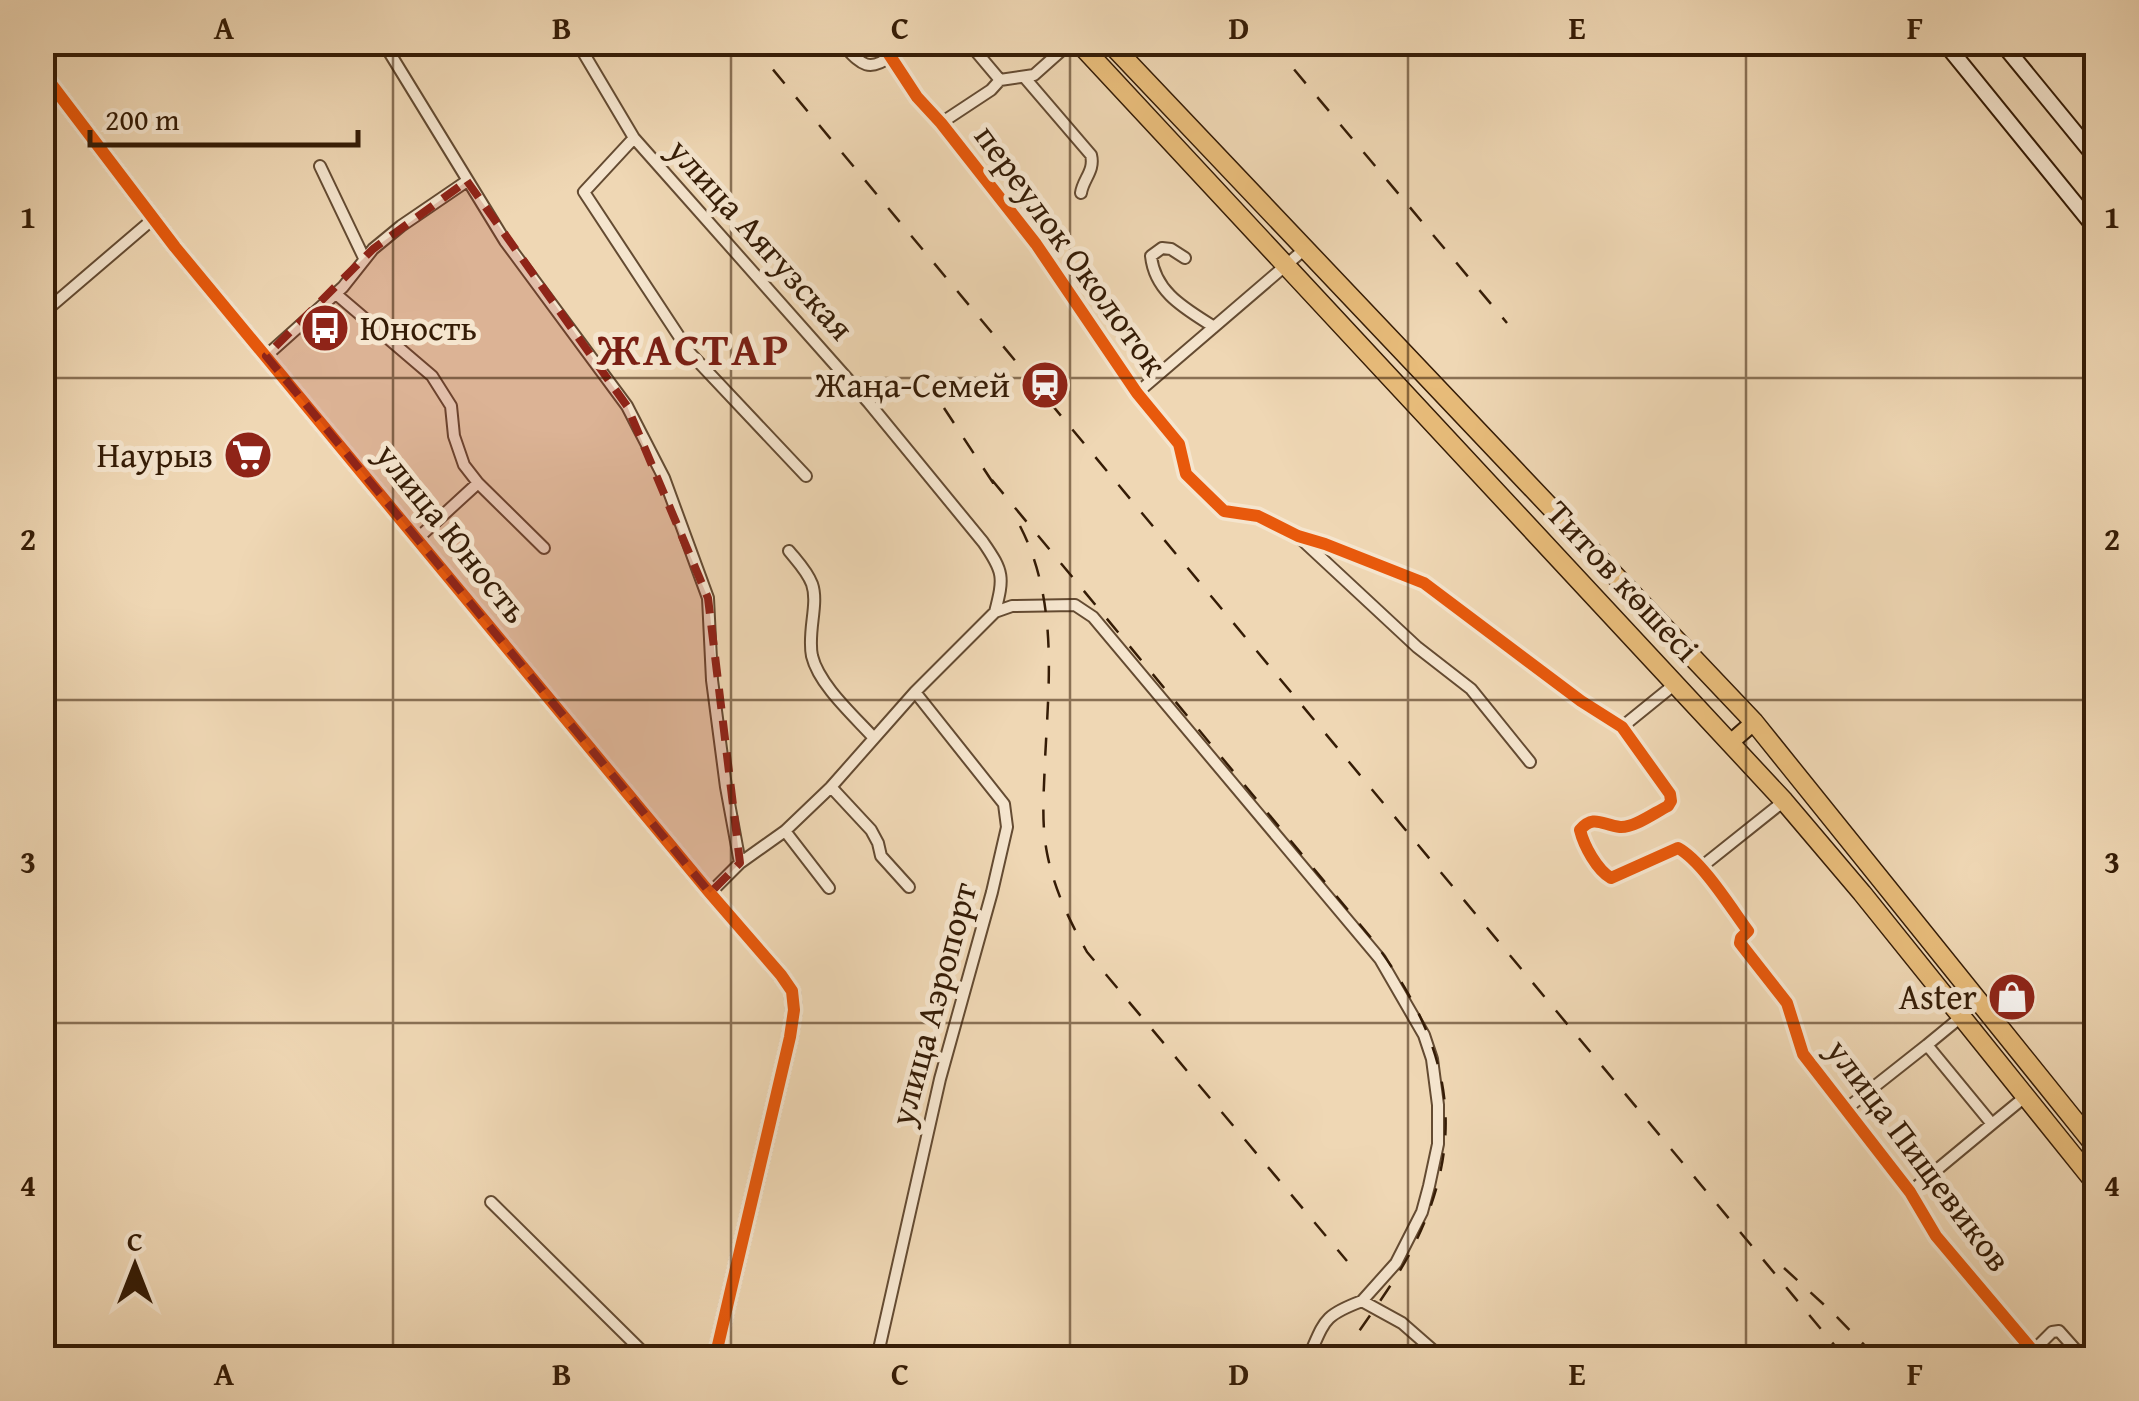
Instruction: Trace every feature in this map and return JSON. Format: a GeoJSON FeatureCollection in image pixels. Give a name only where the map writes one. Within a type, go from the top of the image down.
{"type":"FeatureCollection","features":[{"type":"Feature","properties":{"kind":"highway","name":"Титов көшесі"},"geometry":{"type":"LineString","coordinates":[[1074,42],[1784,801],[1862,892],[2096,1184]]}},
{"type":"Feature","properties":{"kind":"highway","name":"Титов көшесі"},"geometry":{"type":"LineString","coordinates":[[1109,42],[1754,722],[2096,1147]]}},
{"type":"Feature","properties":{"kind":"main road"},"geometry":{"type":"LineString","coordinates":[[1730,744],[1754,722]]}},
{"type":"Feature","properties":{"kind":"street"},"geometry":{"type":"LineString","coordinates":[[382,42],[505,240],[627,406],[664,478],[708,598],[712,680],[740,863]]}},
{"type":"Feature","properties":{"kind":"street","name":"улица Аягузская"},"geometry":{"type":"LineString","coordinates":[[576,42],[634,138],[869,402],[983,542],[999,564],[1002,583],[995,612]]}},
{"type":"Feature","properties":{"kind":"street"},"geometry":{"type":"LineString","coordinates":[[840,42],[860,63],[869,66],[879,65],[892,56]]}},
{"type":"Feature","properties":{"kind":"street","name":"переулок Околоток"},"geometry":{"type":"LineString","coordinates":[[881,42],[918,97],[1036,244],[1137,393],[1179,444],[1186,474],[1224,511],[1258,516],[1298,536]]}},
{"type":"Feature","properties":{"kind":"street"},"geometry":{"type":"LineString","coordinates":[[968,42],[1000,80]]}},
{"type":"Feature","properties":{"kind":"street"},"geometry":{"type":"LineString","coordinates":[[941,123],[992,90],[1000,80],[1034,75],[1074,42]]}},
{"type":"Feature","properties":{"kind":"street"},"geometry":{"type":"LineString","coordinates":[[1944,42],[2096,229]]}},
{"type":"Feature","properties":{"kind":"street"},"geometry":{"type":"LineString","coordinates":[[2001,42],[2096,158]]}},
{"type":"Feature","properties":{"kind":"street","name":"улица Юность"},"geometry":{"type":"LineString","coordinates":[[42,72],[154,219],[792,991],[790,1037],[715,1358]]}},
{"type":"Feature","properties":{"kind":"street"},"geometry":{"type":"LineString","coordinates":[[1025,78],[1090,155],[1093,163],[1082,183],[1081,194]]}},
{"type":"Feature","properties":{"kind":"street"},"geometry":{"type":"LineString","coordinates":[[634,138],[584,192],[690,353],[806,476]]}},
{"type":"Feature","properties":{"kind":"street"},"geometry":{"type":"LineString","coordinates":[[320,166],[364,258]]}},
{"type":"Feature","properties":{"kind":"street"},"geometry":{"type":"LineString","coordinates":[[266,356],[336,294],[364,258],[401,226],[467,181]]}},
{"type":"Feature","properties":{"kind":"street"},"geometry":{"type":"LineString","coordinates":[[42,314],[154,219]]}},
{"type":"Feature","properties":{"kind":"street"},"geometry":{"type":"LineString","coordinates":[[1185,258],[1162,248],[1151,256],[1160,284],[1169,296],[1214,327]]}},
{"type":"Feature","properties":{"kind":"street"},"geometry":{"type":"LineString","coordinates":[[1137,393],[1306,248]]}},
{"type":"Feature","properties":{"kind":"street"},"geometry":{"type":"LineString","coordinates":[[336,294],[432,376],[450,406],[454,436],[464,465],[544,548]]}},
{"type":"Feature","properties":{"kind":"street"},"geometry":{"type":"LineString","coordinates":[[418,540],[478,483]]}},
{"type":"Feature","properties":{"kind":"street"},"geometry":{"type":"LineString","coordinates":[[1298,536],[1424,583],[1581,701],[1622,727],[1670,794],[1671,801],[1625,828],[1594,821],[1583,825],[1582,837],[1607,878],[1678,848],[1700,868],[1784,801]]}},
{"type":"Feature","properties":{"kind":"street"},"geometry":{"type":"LineString","coordinates":[[1298,536],[1417,648],[1471,688],[1530,762]]}},
{"type":"Feature","properties":{"kind":"street"},"geometry":{"type":"LineString","coordinates":[[789,550],[812,584],[813,660],[823,679],[874,738]]}},
{"type":"Feature","properties":{"kind":"street"},"geometry":{"type":"LineString","coordinates":[[710,894],[740,863],[785,831],[831,787],[915,692],[995,612],[1012,606],[1075,605],[1093,617],[1380,959],[1424,1035],[1432,1059],[1438,1144],[1422,1212],[1396,1262],[1362,1301],[1338,1310],[1325,1321],[1308,1358]]}},
{"type":"Feature","properties":{"kind":"street"},"geometry":{"type":"LineString","coordinates":[[1622,727],[1675,684]]}},
{"type":"Feature","properties":{"kind":"street","name":"улица Аэропорт"},"geometry":{"type":"LineString","coordinates":[[877,1358],[940,1078],[1008,828],[1004,804],[915,692]]}},
{"type":"Feature","properties":{"kind":"street"},"geometry":{"type":"LineString","coordinates":[[831,787],[871,830],[881,856],[909,887]]}},
{"type":"Feature","properties":{"kind":"street"},"geometry":{"type":"LineString","coordinates":[[785,831],[830,888]]}},
{"type":"Feature","properties":{"kind":"street","name":"улица Пищевиков"},"geometry":{"type":"LineString","coordinates":[[1700,868],[1748,932],[1740,943],[1787,1002],[1803,1054],[1910,1192],[1936,1236],[2036,1355]]}},
{"type":"Feature","properties":{"kind":"street"},"geometry":{"type":"LineString","coordinates":[[1846,1109],[1961,1016]]}},
{"type":"Feature","properties":{"kind":"street"},"geometry":{"type":"LineString","coordinates":[[1927,1044],[1992,1124]]}},
{"type":"Feature","properties":{"kind":"street"},"geometry":{"type":"LineString","coordinates":[[1910,1192],[2026,1096]]}},
{"type":"Feature","properties":{"kind":"street"},"geometry":{"type":"LineString","coordinates":[[491,1202],[648,1358]]}},
{"type":"Feature","properties":{"kind":"street"},"geometry":{"type":"LineString","coordinates":[[1362,1301],[1402,1322],[1442,1358]]}},
{"type":"Feature","properties":{"kind":"street"},"geometry":{"type":"LineString","coordinates":[[2036,1355],[2052,1332],[2059,1331],[2083,1358]]}},
{"type":"Feature","properties":{"kind":"highlighted area"},"geometry":{"type":"Polygon","coordinates":[[[467,181],[627,406],[708,598],[740,863],[710,893],[266,356],[373,249],[467,181]]]}},
{"type":"Feature","properties":{"kind":"railway"},"geometry":{"type":"LineString","coordinates":[[750,42],[1845,1358]]}},
{"type":"Feature","properties":{"kind":"railway"},"geometry":{"type":"LineString","coordinates":[[1271,42],[1507,323]]}},
{"type":"Feature","properties":{"kind":"railway"},"geometry":{"type":"LineString","coordinates":[[944,408],[999,492]]}},
{"type":"Feature","properties":{"kind":"railway"},"geometry":{"type":"LineString","coordinates":[[992,480],[1372,939],[1399,978],[1435,1053],[1446,1130],[1441,1170],[1429,1212],[1409,1255],[1341,1358]]}},
{"type":"Feature","properties":{"kind":"railway"},"geometry":{"type":"LineString","coordinates":[[1020,526],[1032,554],[1046,611],[1049,670],[1044,830],[1050,866],[1063,904],[1087,952],[1347,1261]]}},
{"type":"Feature","properties":{"kind":"railway"},"geometry":{"type":"LineString","coordinates":[[1784,1268],[1877,1358]]}},
{"type":"Feature","properties":{"kind":"cycle path"},"geometry":{"type":"LineString","coordinates":[[881,42],[917,97],[1036,244],[1137,393],[1179,444],[1186,474],[1224,511],[1258,516],[1298,536],[1424,583],[1581,701],[1622,727],[1670,794],[1671,801],[1631,825],[1620,827],[1594,821],[1585,825],[1580,830],[1592,857],[1611,878],[1678,848],[1697,863],[1748,931],[1740,943],[1787,1003],[1803,1054],[1910,1192],[1936,1236],[2039,1358]]}},
{"type":"Feature","properties":{"kind":"cycle path"},"geometry":{"type":"LineString","coordinates":[[42,72],[175,247],[792,991],[790,1037],[715,1358]]}},
{"type":"Feature","properties":{"kind":"place","name":"Юность"},"geometry":{"type":"Point","coordinates":[325,328]}},
{"type":"Feature","properties":{"kind":"place","name":"Жаңа-Семей"},"geometry":{"type":"Point","coordinates":[1045,385]}},
{"type":"Feature","properties":{"kind":"place","name":"Наурыз"},"geometry":{"type":"Point","coordinates":[248,455]}},
{"type":"Feature","properties":{"kind":"place","name":"Aster"},"geometry":{"type":"Point","coordinates":[2012,997]}},
{"type":"Feature","properties":{"kind":"district","name":"ЖАСТАР"},"geometry":{"type":"Point","coordinates":[694,349]}}]}
